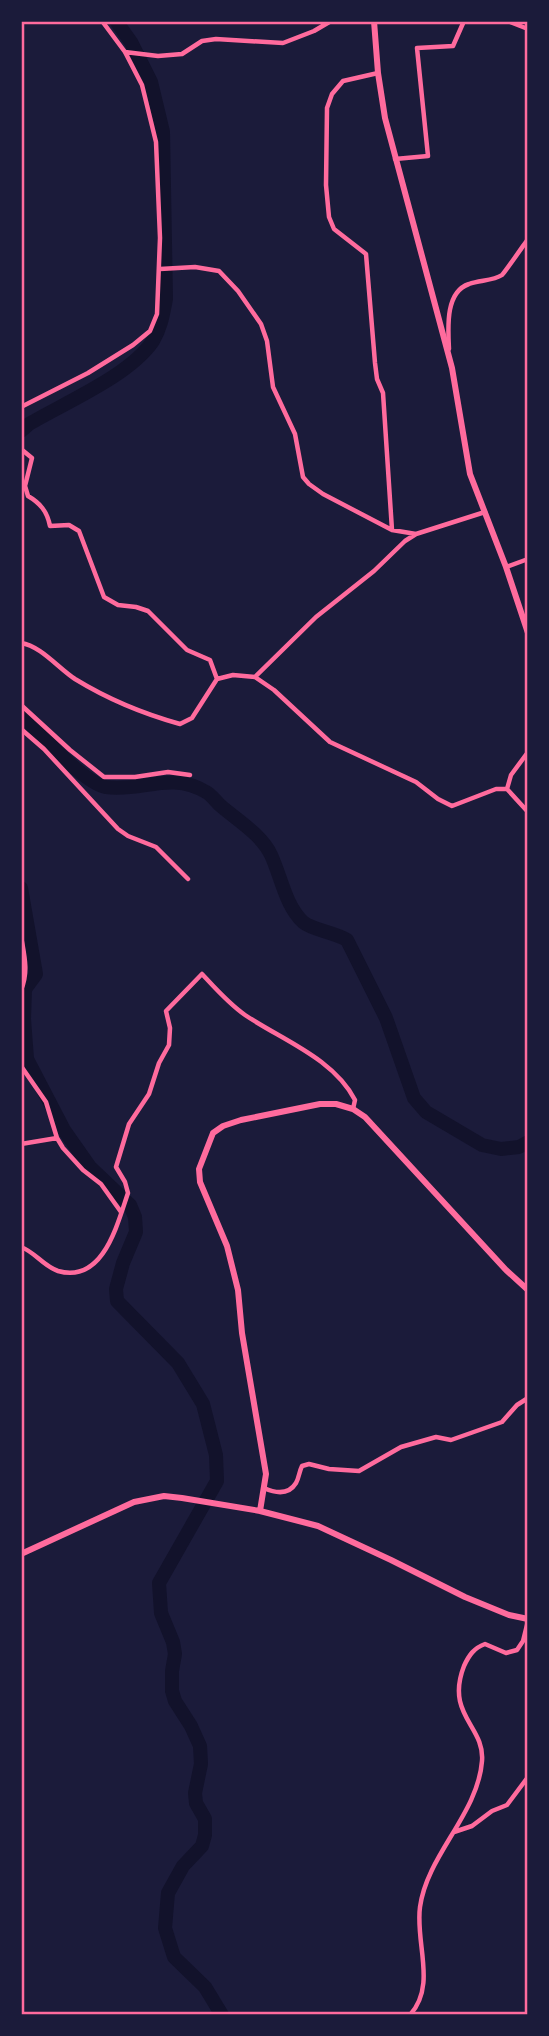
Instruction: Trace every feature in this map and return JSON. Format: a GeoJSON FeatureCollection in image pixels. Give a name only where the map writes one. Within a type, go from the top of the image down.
{"type":"FeatureCollection","features":[{"type":"Feature","properties":{"kind":"main road"},"geometry":{"type":"LineString","coordinates":[[374,21],[385,118],[449,357],[470,474],[528,633]]}},
{"type":"Feature","properties":{"kind":"main road"},"geometry":{"type":"LineString","coordinates":[[260,1511],[266,1474],[246,1360],[238,1290],[226,1245],[200,1182],[199,1170],[213,1133],[223,1126],[241,1120],[320,1104],[336,1104],[353,1109],[366,1117],[506,1270],[528,1290]]}},
{"type":"Feature","properties":{"kind":"main road"},"geometry":{"type":"LineString","coordinates":[[21,1554],[134,1502],[164,1496],[182,1498],[260,1511],[318,1526],[465,1597],[528,1620]]}},
{"type":"Feature","properties":{"kind":"street"},"geometry":{"type":"LineString","coordinates":[[21,407],[88,373],[133,345],[150,331],[157,314],[160,269],[156,142],[151,115],[142,85],[125,52],[102,21]]}},
{"type":"Feature","properties":{"kind":"street"},"geometry":{"type":"LineString","coordinates":[[125,52],[182,54],[202,41],[216,39],[283,43],[297,39],[331,21]]}},
{"type":"Feature","properties":{"kind":"street"},"geometry":{"type":"LineString","coordinates":[[395,159],[428,156],[417,48],[453,46],[464,21]]}},
{"type":"Feature","properties":{"kind":"street"},"geometry":{"type":"LineString","coordinates":[[508,21],[528,29]]}},
{"type":"Feature","properties":{"kind":"street"},"geometry":{"type":"LineString","coordinates":[[378,73],[343,81],[332,94],[327,108],[326,185],[329,217],[334,229],[366,254],[377,379],[383,393],[392,530]]}},
{"type":"Feature","properties":{"kind":"street"},"geometry":{"type":"LineString","coordinates":[[449,357],[448,326],[456,295],[466,285],[498,277],[506,272],[508,264],[528,239]]}},
{"type":"Feature","properties":{"kind":"street"},"geometry":{"type":"LineString","coordinates":[[160,269],[195,267],[219,271],[238,291],[261,324],[267,341],[273,387],[295,434],[303,477],[309,484],[392,530],[416,534]]}},
{"type":"Feature","properties":{"kind":"street"},"geometry":{"type":"LineString","coordinates":[[21,449],[32,458],[26,486],[28,496],[39,502],[48,516],[50,526],[69,525],[79,531],[104,597],[118,605],[148,611],[187,650],[210,660],[217,679]]}},
{"type":"Feature","properties":{"kind":"street"},"geometry":{"type":"LineString","coordinates":[[255,677],[316,617],[374,571],[405,541],[416,534],[485,512]]}},
{"type":"Feature","properties":{"kind":"street"},"geometry":{"type":"LineString","coordinates":[[506,567],[528,559]]}},
{"type":"Feature","properties":{"kind":"street"},"geometry":{"type":"LineString","coordinates":[[21,643],[33,647],[73,678],[100,694],[180,723],[192,718],[217,679],[233,675],[255,677],[274,690],[330,742],[416,782],[452,806],[496,789],[507,789],[528,813]]}},
{"type":"Feature","properties":{"kind":"street"},"geometry":{"type":"LineString","coordinates":[[21,705],[104,777],[135,777],[168,772],[190,775]]}},
{"type":"Feature","properties":{"kind":"street"},"geometry":{"type":"LineString","coordinates":[[21,729],[44,749],[118,829],[156,847],[188,879]]}},
{"type":"Feature","properties":{"kind":"street"},"geometry":{"type":"LineString","coordinates":[[507,789],[511,775],[528,752]]}},
{"type":"Feature","properties":{"kind":"street"},"geometry":{"type":"LineString","coordinates":[[21,936],[25,979],[21,989]]}},
{"type":"Feature","properties":{"kind":"street"},"geometry":{"type":"LineString","coordinates":[[21,1247],[45,1265],[60,1271],[77,1272],[92,1267],[101,1258],[128,1193],[116,1167],[129,1124],[149,1094],[159,1063],[169,1045],[170,1028],[166,1011],[202,974],[244,1014],[292,1042],[341,1079],[355,1100],[353,1109]]}},
{"type":"Feature","properties":{"kind":"street"},"geometry":{"type":"LineString","coordinates":[[21,1066],[46,1102],[57,1138],[71,1158],[101,1184],[121,1213]]}},
{"type":"Feature","properties":{"kind":"street"},"geometry":{"type":"LineString","coordinates":[[21,1144],[57,1138]]}},
{"type":"Feature","properties":{"kind":"street"},"geometry":{"type":"LineString","coordinates":[[264,1488],[286,1493],[295,1484],[302,1466],[309,1464],[359,1471],[401,1447],[436,1437],[451,1440],[502,1422],[517,1405],[528,1398]]}},
{"type":"Feature","properties":{"kind":"street"},"geometry":{"type":"LineString","coordinates":[[411,2015],[424,1989],[419,1910],[425,1882],[471,1797],[482,1762],[478,1742],[461,1710],[459,1687],[463,1669],[476,1647],[485,1644],[506,1653],[517,1650],[523,1641],[528,1620]]}},
{"type":"Feature","properties":{"kind":"street"},"geometry":{"type":"LineString","coordinates":[[453,1832],[472,1826],[492,1811],[508,1805],[528,1777]]}},
{"type":"Feature","properties":{"kind":"waterway"},"geometry":{"type":"LineString","coordinates":[[21,431],[129,366],[153,341],[163,315],[166,299],[163,132],[151,82],[131,42],[116,21]]}},
{"type":"Feature","properties":{"kind":"waterway"},"geometry":{"type":"LineString","coordinates":[[21,715],[74,767],[96,783],[119,788],[180,783],[210,795],[267,848],[288,899],[303,922],[347,940],[386,1018],[414,1098],[426,1112],[482,1145],[501,1149],[519,1147],[528,1142]]}},
{"type":"Feature","properties":{"kind":"waterway"},"geometry":{"type":"LineString","coordinates":[[21,888],[36,974],[25,989],[27,1059],[64,1130],[90,1167],[130,1205],[135,1217],[136,1232],[123,1263],[116,1289],[117,1301],[178,1363],[203,1404],[216,1455],[217,1481],[159,1583],[161,1613],[175,1654],[172,1691],[200,1746],[201,1764],[195,1793],[196,1803],[205,1819],[202,1846],[183,1866],[168,1893],[165,1928],[174,1957],[205,1987],[222,2015]]}}]}
